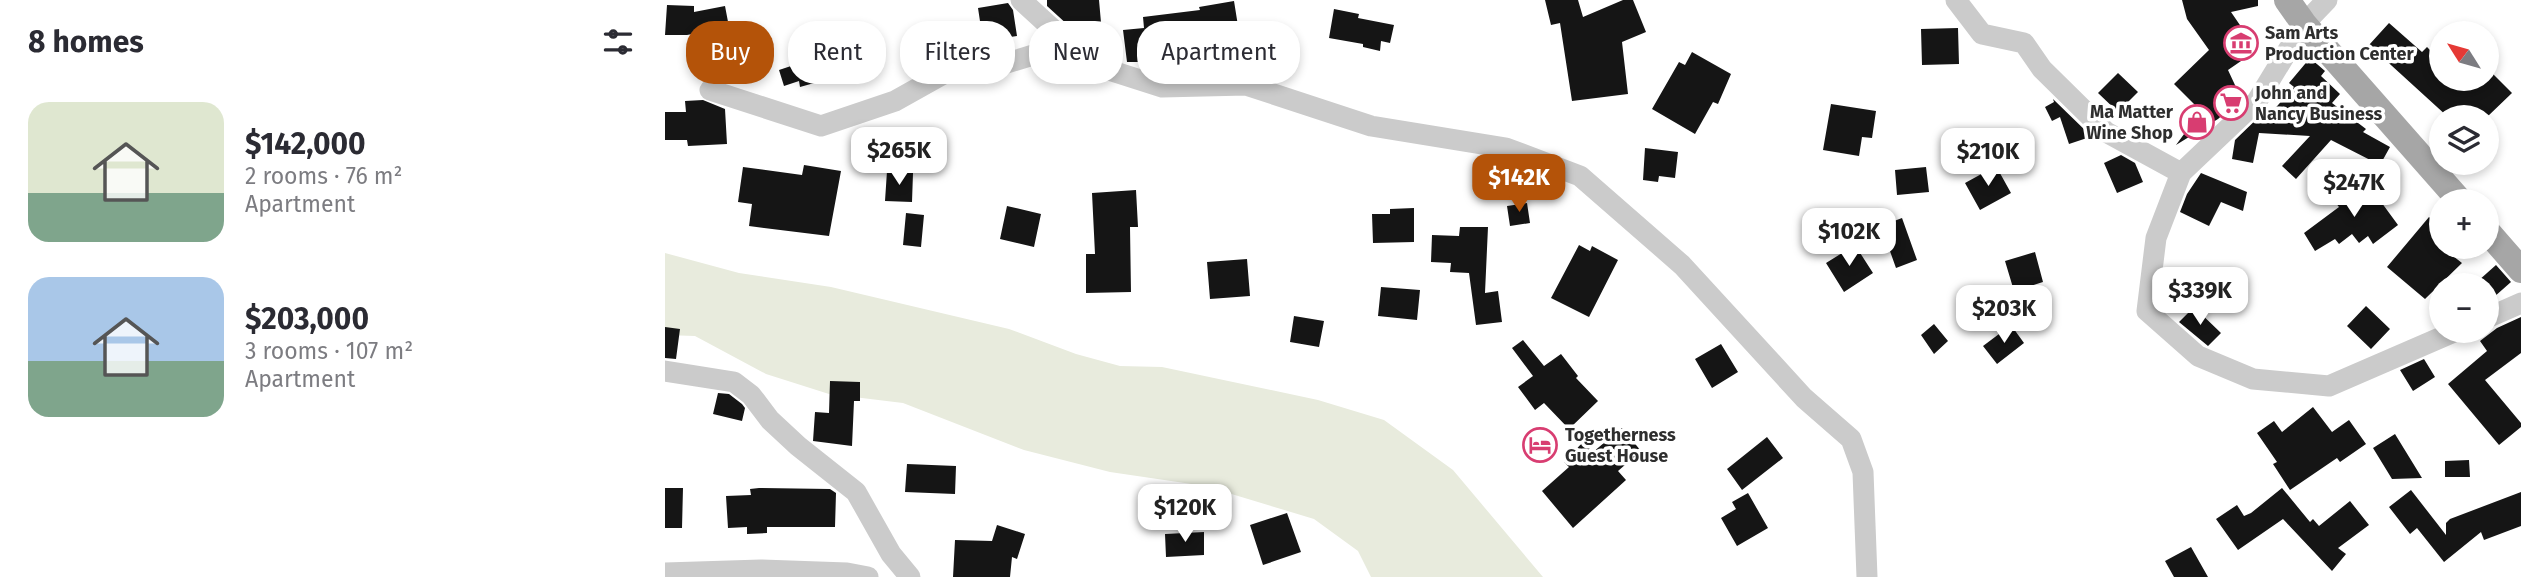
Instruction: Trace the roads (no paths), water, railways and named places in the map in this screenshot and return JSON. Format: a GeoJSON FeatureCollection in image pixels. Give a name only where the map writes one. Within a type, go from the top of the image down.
{"type":"FeatureCollection","features":[{"type":"Feature","properties":{"kind":"main road"},"geometry":{"type":"LineString","coordinates":[[2287,0],[2304,24],[2449,189]]}},
{"type":"Feature","properties":{"kind":"main road"},"geometry":{"type":"LineString","coordinates":[[2499,245],[2521,270]]}},
{"type":"Feature","properties":{"kind":"street"},"geometry":{"type":"LineString","coordinates":[[1021,0],[1044,21]]}},
{"type":"Feature","properties":{"kind":"street"},"geometry":{"type":"LineString","coordinates":[[1956,0],[1982,34],[2024,43],[2042,69],[2106,132],[2181,173]]}},
{"type":"Feature","properties":{"kind":"street"},"geometry":{"type":"LineString","coordinates":[[2327,0],[2304,24],[2257,100],[2181,173],[2156,238],[2147,311],[2198,356],[2253,379],[2329,386],[2429,343]]}},
{"type":"Feature","properties":{"kind":"street"},"geometry":{"type":"LineString","coordinates":[[710,90],[821,126],[895,101],[945,73],[994,67],[1029,56]]}},
{"type":"Feature","properties":{"kind":"street"},"geometry":{"type":"LineString","coordinates":[[1123,75],[1162,87],[1246,85],[1371,126],[1506,148],[1580,176],[1682,265],[1804,398],[1851,439],[1863,472],[1867,577]]}},
{"type":"Feature","properties":{"kind":"street"},"geometry":{"type":"LineString","coordinates":[[2499,313],[2521,303]]}},
{"type":"Feature","properties":{"kind":"street"},"geometry":{"type":"LineString","coordinates":[[665,371],[734,382],[751,395],[770,420],[798,446],[856,492],[891,554],[910,577]]}},
{"type":"Feature","properties":{"kind":"street"},"geometry":{"type":"LineString","coordinates":[[665,573],[761,570],[847,573],[868,577]]}},
{"type":"Feature","properties":{"kind":"place","name":"Sam Arts Production Center"},"geometry":{"type":"Point","coordinates":[2241,43]}},
{"type":"Feature","properties":{"kind":"place","name":"John and Nancy Business"},"geometry":{"type":"Point","coordinates":[2231,103]}},
{"type":"Feature","properties":{"kind":"place","name":"Ma Matter Wine Shop"},"geometry":{"type":"Point","coordinates":[2197,122]}},
{"type":"Feature","properties":{"kind":"place","name":"Togetherness Guest House"},"geometry":{"type":"Point","coordinates":[1540,445]}}]}
